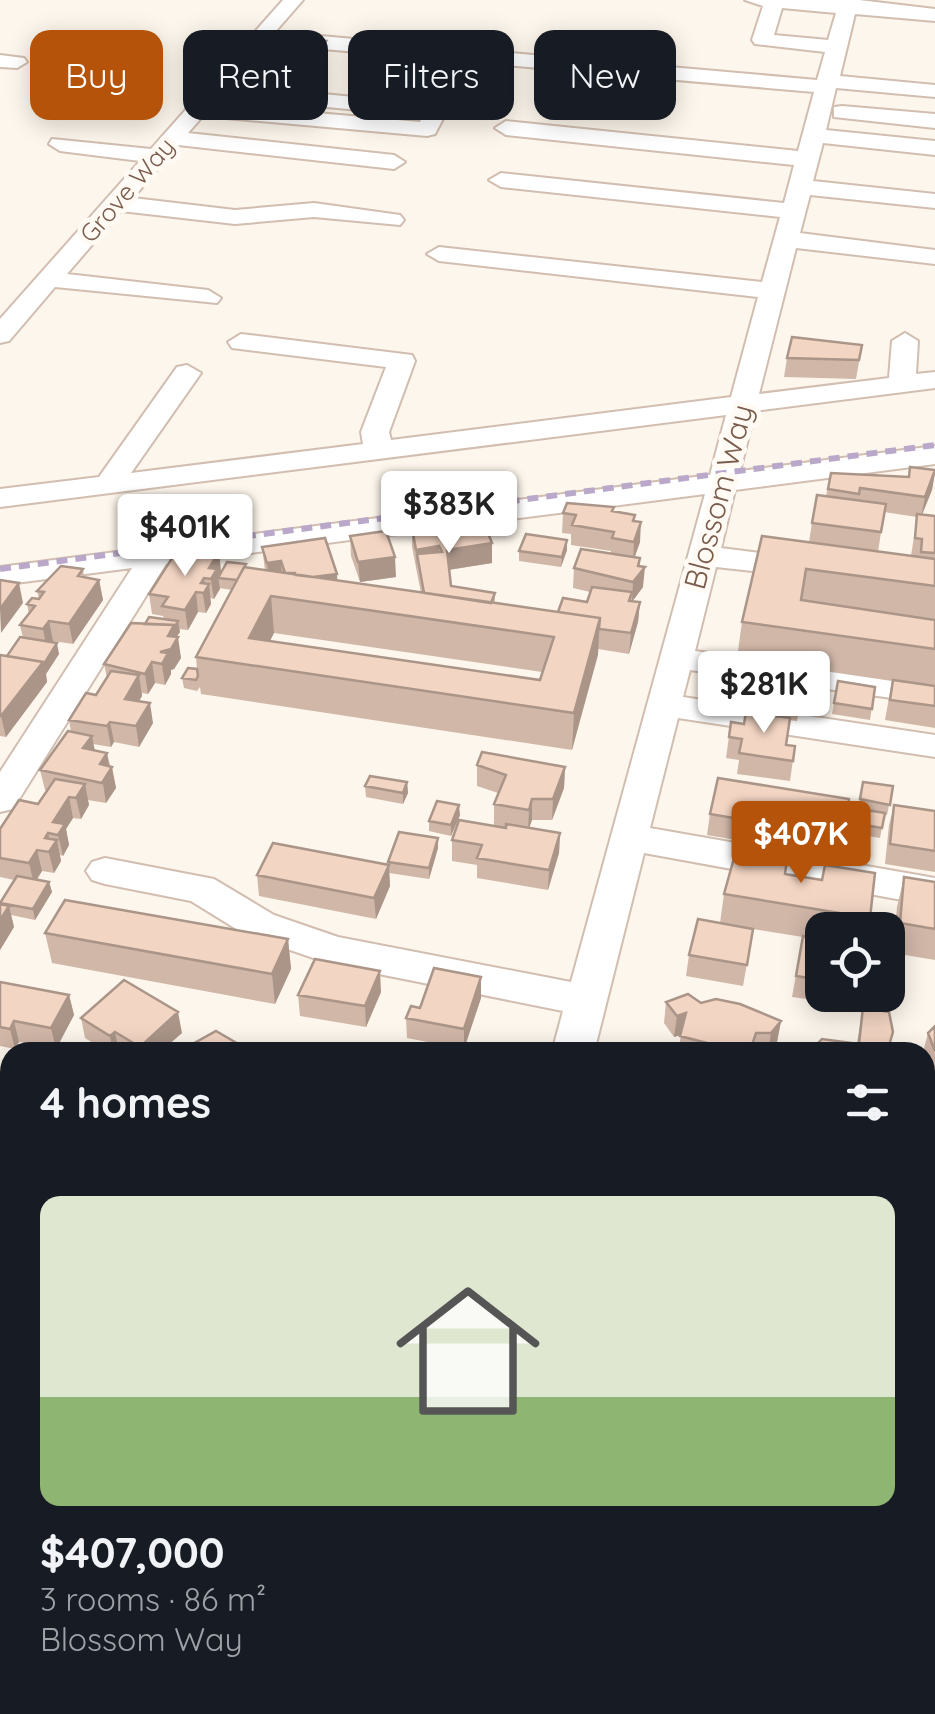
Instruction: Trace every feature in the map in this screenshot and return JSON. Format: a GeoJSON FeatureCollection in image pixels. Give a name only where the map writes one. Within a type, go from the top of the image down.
{"type":"FeatureCollection","features":[{"type":"Feature","properties":{"kind":"street","name":"Grove Way"},"geometry":{"type":"LineString","coordinates":[[266,30],[293,0]]}},
{"type":"Feature","properties":{"kind":"street"},"geometry":{"type":"LineString","coordinates":[[836,47],[762,40],[764,1],[848,4],[935,15]]}},
{"type":"Feature","properties":{"kind":"street","name":"Blossom Way"},"geometry":{"type":"LineString","coordinates":[[576,1042],[848,4]]}},
{"type":"Feature","properties":{"kind":"street"},"geometry":{"type":"LineString","coordinates":[[328,43],[935,91]]}},
{"type":"Feature","properties":{"kind":"street"},"geometry":{"type":"LineString","coordinates":[[318,120],[427,130],[436,111],[328,101]]}},
{"type":"Feature","properties":{"kind":"street","name":"Grove Way"},"geometry":{"type":"LineString","coordinates":[[0,335],[188,120]]}},
{"type":"Feature","properties":{"kind":"street"},"geometry":{"type":"LineString","coordinates":[[816,122],[935,121]]}},
{"type":"Feature","properties":{"kind":"street"},"geometry":{"type":"LineString","coordinates":[[816,122],[935,131]]}},
{"type":"Feature","properties":{"kind":"street"},"geometry":{"type":"LineString","coordinates":[[816,122],[935,148]]}},
{"type":"Feature","properties":{"kind":"street"},"geometry":{"type":"LineString","coordinates":[[506,128],[935,232]]}},
{"type":"Feature","properties":{"kind":"street"},"geometry":{"type":"LineString","coordinates":[[60,144],[394,162]]}},
{"type":"Feature","properties":{"kind":"street"},"geometry":{"type":"LineString","coordinates":[[501,180],[796,198],[935,201]]}},
{"type":"Feature","properties":{"kind":"street"},"geometry":{"type":"LineString","coordinates":[[796,198],[935,191]]}},
{"type":"Feature","properties":{"kind":"street"},"geometry":{"type":"LineString","coordinates":[[796,198],[935,256]]}},
{"type":"Feature","properties":{"kind":"street"},"geometry":{"type":"LineString","coordinates":[[116,203],[235,217],[314,210],[392,220]]}},
{"type":"Feature","properties":{"kind":"street"},"geometry":{"type":"LineString","coordinates":[[441,260],[771,297],[561,285],[441,260]]}},
{"type":"Feature","properties":{"kind":"street"},"geometry":{"type":"LineString","coordinates":[[50,279],[208,298]]}},
{"type":"Feature","properties":{"kind":"street"},"geometry":{"type":"LineString","coordinates":[[902,384],[905,340]]}},
{"type":"Feature","properties":{"kind":"street"},"geometry":{"type":"LineString","coordinates":[[241,342],[402,362],[375,432],[378,450]]}},
{"type":"Feature","properties":{"kind":"street"},"geometry":{"type":"LineString","coordinates":[[108,485],[187,373]]}},
{"type":"Feature","properties":{"kind":"street"},"geometry":{"type":"LineString","coordinates":[[0,498],[935,380]]}},
{"type":"Feature","properties":{"kind":"street"},"geometry":{"type":"LineString","coordinates":[[0,576],[935,455]]}},
{"type":"Feature","properties":{"kind":"street"},"geometry":{"type":"LineString","coordinates":[[0,800],[156,555]]}},
{"type":"Feature","properties":{"kind":"street"},"geometry":{"type":"LineString","coordinates":[[705,556],[837,572]]}},
{"type":"Feature","properties":{"kind":"street"},"geometry":{"type":"LineString","coordinates":[[674,658],[935,693]]}},
{"type":"Feature","properties":{"kind":"street"},"geometry":{"type":"LineString","coordinates":[[662,707],[704,708],[935,746]]}},
{"type":"Feature","properties":{"kind":"street"},"geometry":{"type":"LineString","coordinates":[[632,838],[935,892]]}},
{"type":"Feature","properties":{"kind":"street"},"geometry":{"type":"LineString","coordinates":[[104,871],[200,889],[260,925],[334,950],[587,1000]]}},
{"type":"Feature","properties":{"kind":"building"},"geometry":{"type":"Polygon","coordinates":[[[792,337],[862,345],[859,360],[787,358],[792,337]]]}},
{"type":"Feature","properties":{"kind":"building"},"geometry":{"type":"Polygon","coordinates":[[[910,467],[935,470],[925,497],[860,488],[859,494],[828,489],[831,473],[909,477],[910,467]]]}},
{"type":"Feature","properties":{"kind":"building"},"geometry":{"type":"Polygon","coordinates":[[[817,495],[886,504],[881,532],[812,523],[817,495]]]}},
{"type":"Feature","properties":{"kind":"building"},"geometry":{"type":"Polygon","coordinates":[[[567,503],[614,507],[612,511],[635,515],[633,521],[641,522],[634,542],[612,538],[614,532],[572,525],[576,515],[563,513],[567,503]]]}},
{"type":"Feature","properties":{"kind":"building"},"geometry":{"type":"Polygon","coordinates":[[[917,514],[935,516],[935,553],[921,552],[922,539],[915,538],[917,514]]]}},
{"type":"Feature","properties":{"kind":"building"},"geometry":{"type":"Polygon","coordinates":[[[482,518],[492,543],[447,550],[451,586],[495,593],[491,603],[424,593],[417,554],[442,552],[439,546],[416,550],[412,528],[482,518]]]}},
{"type":"Feature","properties":{"kind":"building"},"geometry":{"type":"Polygon","coordinates":[[[386,531],[395,557],[358,562],[350,536],[386,531]]]}},
{"type":"Feature","properties":{"kind":"building"},"geometry":{"type":"Polygon","coordinates":[[[526,534],[567,540],[562,557],[519,551],[526,534]]]}},
{"type":"Feature","properties":{"kind":"building"},"geometry":{"type":"Polygon","coordinates":[[[762,536],[935,559],[935,586],[806,569],[801,600],[935,620],[935,649],[742,622],[762,536]]]}},
{"type":"Feature","properties":{"kind":"building"},"geometry":{"type":"Polygon","coordinates":[[[325,538],[337,574],[313,577],[285,573],[281,561],[267,563],[262,547],[325,538]]]}},
{"type":"Feature","properties":{"kind":"building"},"geometry":{"type":"Polygon","coordinates":[[[199,549],[219,552],[209,568],[217,569],[211,579],[204,578],[201,583],[209,584],[204,593],[196,592],[185,610],[162,606],[168,597],[149,594],[174,555],[193,558],[199,549]]]}},
{"type":"Feature","properties":{"kind":"building"},"geometry":{"type":"Polygon","coordinates":[[[581,549],[640,558],[638,566],[645,567],[633,582],[574,568],[581,549]]]}},
{"type":"Feature","properties":{"kind":"building"},"geometry":{"type":"Polygon","coordinates":[[[227,562],[246,564],[237,580],[218,578],[227,562]]]}},
{"type":"Feature","properties":{"kind":"building"},"geometry":{"type":"Polygon","coordinates":[[[61,566],[83,569],[78,576],[99,580],[69,624],[49,621],[43,629],[20,625],[35,606],[27,604],[32,598],[39,599],[44,592],[37,591],[61,566]]]}},
{"type":"Feature","properties":{"kind":"building"},"geometry":{"type":"Polygon","coordinates":[[[244,567],[600,618],[574,713],[196,657],[244,567]],[[271,596],[249,638],[540,680],[554,637],[271,596]]]}},
{"type":"Feature","properties":{"kind":"building"},"geometry":{"type":"Polygon","coordinates":[[[0,580],[19,583],[0,609],[0,580]]]}},
{"type":"Feature","properties":{"kind":"building"},"geometry":{"type":"Polygon","coordinates":[[[592,587],[632,592],[629,601],[640,602],[631,633],[599,629],[600,618],[558,612],[563,598],[587,602],[592,587]]]}},
{"type":"Feature","properties":{"kind":"building"},"geometry":{"type":"Polygon","coordinates":[[[149,617],[178,621],[174,628],[145,624],[149,617]]]}},
{"type":"Feature","properties":{"kind":"building"},"geometry":{"type":"Polygon","coordinates":[[[131,623],[174,625],[168,636],[178,637],[171,649],[160,652],[168,653],[162,664],[152,662],[145,674],[104,664],[131,623]]]}},
{"type":"Feature","properties":{"kind":"building"},"geometry":{"type":"Polygon","coordinates":[[[20,637],[57,643],[44,664],[7,656],[20,637]]]}},
{"type":"Feature","properties":{"kind":"building"},"geometry":{"type":"Polygon","coordinates":[[[0,655],[43,662],[1,716],[0,716],[0,655]]]}},
{"type":"Feature","properties":{"kind":"building"},"geometry":{"type":"Polygon","coordinates":[[[756,656],[798,662],[794,689],[802,690],[800,700],[766,696],[768,686],[745,683],[748,665],[754,665],[756,656]]]}},
{"type":"Feature","properties":{"kind":"building"},"geometry":{"type":"Polygon","coordinates":[[[188,668],[197,669],[196,680],[182,678],[188,668]]]}},
{"type":"Feature","properties":{"kind":"building"},"geometry":{"type":"Polygon","coordinates":[[[111,671],[139,675],[125,699],[150,703],[136,726],[69,720],[86,693],[96,695],[111,671]]]}},
{"type":"Feature","properties":{"kind":"building"},"geometry":{"type":"Polygon","coordinates":[[[893,680],[935,686],[935,706],[890,700],[893,680]]]}},
{"type":"Feature","properties":{"kind":"building"},"geometry":{"type":"Polygon","coordinates":[[[838,681],[875,687],[872,709],[834,703],[838,681]]]}},
{"type":"Feature","properties":{"kind":"building"},"geometry":{"type":"Polygon","coordinates":[[[746,712],[790,718],[786,745],[795,746],[793,761],[739,753],[742,739],[729,737],[731,722],[744,724],[746,712]]]}},
{"type":"Feature","properties":{"kind":"building"},"geometry":{"type":"Polygon","coordinates":[[[68,731],[92,736],[83,748],[107,753],[100,764],[112,767],[102,783],[40,770],[68,731]]]}},
{"type":"Feature","properties":{"kind":"building"},"geometry":{"type":"Polygon","coordinates":[[[482,752],[565,767],[553,799],[532,799],[529,810],[494,804],[506,775],[477,765],[482,752]]]}},
{"type":"Feature","properties":{"kind":"building"},"geometry":{"type":"Polygon","coordinates":[[[370,776],[407,782],[403,793],[365,786],[370,776]]]}},
{"type":"Feature","properties":{"kind":"building"},"geometry":{"type":"Polygon","coordinates":[[[718,778],[849,799],[843,838],[794,829],[796,818],[765,813],[763,823],[710,814],[718,778]]]}},
{"type":"Feature","properties":{"kind":"building"},"geometry":{"type":"Polygon","coordinates":[[[55,779],[85,784],[76,798],[69,797],[53,822],[65,824],[58,835],[48,833],[45,838],[57,840],[49,852],[37,850],[29,863],[0,858],[0,829],[19,800],[38,804],[55,779]]]}},
{"type":"Feature","properties":{"kind":"building"},"geometry":{"type":"Polygon","coordinates":[[[863,782],[893,786],[890,805],[860,799],[863,782]]]}},
{"type":"Feature","properties":{"kind":"building"},"geometry":{"type":"Polygon","coordinates":[[[437,801],[459,805],[451,825],[429,821],[437,801]]]}},
{"type":"Feature","properties":{"kind":"building"},"geometry":{"type":"Polygon","coordinates":[[[894,805],[935,811],[935,851],[890,844],[894,805]]]}},
{"type":"Feature","properties":{"kind":"building"},"geometry":{"type":"Polygon","coordinates":[[[860,809],[885,813],[882,828],[858,824],[860,809]]]}},
{"type":"Feature","properties":{"kind":"building"},"geometry":{"type":"Polygon","coordinates":[[[459,820],[560,833],[549,870],[477,858],[482,845],[452,840],[459,820]]]}},
{"type":"Feature","properties":{"kind":"building"},"geometry":{"type":"Polygon","coordinates":[[[399,832],[438,838],[429,868],[388,862],[399,832]]]}},
{"type":"Feature","properties":{"kind":"building"},"geometry":{"type":"Polygon","coordinates":[[[273,843],[389,865],[374,898],[257,875],[273,843]]]}},
{"type":"Feature","properties":{"kind":"building"},"geometry":{"type":"Polygon","coordinates":[[[736,851],[787,860],[785,874],[822,880],[825,865],[875,873],[871,912],[834,912],[724,894],[736,851]]]}},
{"type":"Feature","properties":{"kind":"building"},"geometry":{"type":"Polygon","coordinates":[[[17,876],[49,882],[33,909],[0,903],[17,876]]]}},
{"type":"Feature","properties":{"kind":"building"},"geometry":{"type":"Polygon","coordinates":[[[904,877],[935,882],[935,929],[905,924],[905,912],[901,912],[904,877]]]}},
{"type":"Feature","properties":{"kind":"building"},"geometry":{"type":"Polygon","coordinates":[[[65,900],[288,939],[272,974],[45,933],[65,900]]]}},
{"type":"Feature","properties":{"kind":"building"},"geometry":{"type":"Polygon","coordinates":[[[0,904],[9,906],[0,920],[0,904]]]}},
{"type":"Feature","properties":{"kind":"building"},"geometry":{"type":"Polygon","coordinates":[[[698,919],[753,929],[747,965],[689,955],[698,919]]]}},
{"type":"Feature","properties":{"kind":"building"},"geometry":{"type":"Polygon","coordinates":[[[803,936],[805,977],[796,976],[803,936]]]}},
{"type":"Feature","properties":{"kind":"building"},"geometry":{"type":"Polygon","coordinates":[[[315,959],[380,971],[365,1006],[298,995],[315,959]]]}},
{"type":"Feature","properties":{"kind":"building"},"geometry":{"type":"Polygon","coordinates":[[[434,968],[481,977],[464,1029],[406,1018],[411,1006],[420,1008],[434,968]]]}},
{"type":"Feature","properties":{"kind":"building"},"geometry":{"type":"Polygon","coordinates":[[[124,980],[178,1012],[145,1042],[132,1042],[115,1032],[110,1036],[81,1018],[124,980]]]}},
{"type":"Feature","properties":{"kind":"building"},"geometry":{"type":"Polygon","coordinates":[[[0,982],[69,995],[51,1028],[14,1021],[10,1029],[0,1027],[0,982]]]}},
{"type":"Feature","properties":{"kind":"building"},"geometry":{"type":"Polygon","coordinates":[[[688,994],[701,1003],[716,999],[740,1004],[781,1021],[771,1033],[756,1033],[753,1042],[703,1042],[680,1036],[686,1013],[677,1016],[666,1002],[688,994]]]}},
{"type":"Feature","properties":{"kind":"building"},"geometry":{"type":"Polygon","coordinates":[[[862,1012],[889,1012],[893,1032],[890,1042],[859,1042],[862,1012]]]}},
{"type":"Feature","properties":{"kind":"building"},"geometry":{"type":"Polygon","coordinates":[[[935,1026],[935,1042],[932,1042],[928,1033],[935,1026]]]}},
{"type":"Feature","properties":{"kind":"building"},"geometry":{"type":"Polygon","coordinates":[[[216,1031],[235,1042],[196,1042],[216,1031]]]}},
{"type":"Feature","properties":{"kind":"railway"},"geometry":{"type":"LineString","coordinates":[[0,569],[935,445]]}}]}
